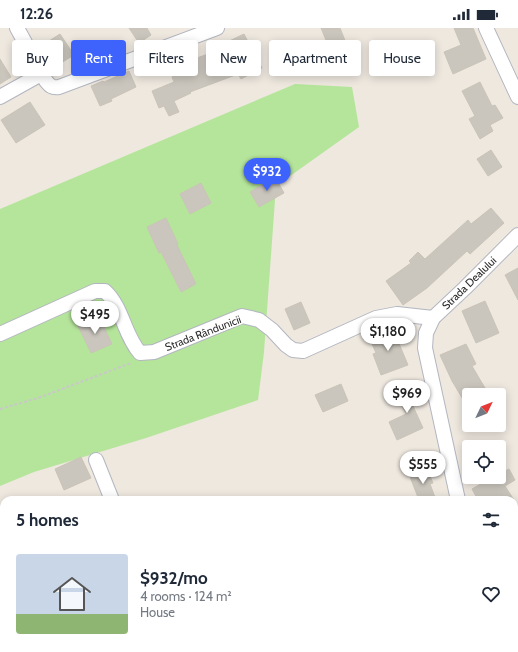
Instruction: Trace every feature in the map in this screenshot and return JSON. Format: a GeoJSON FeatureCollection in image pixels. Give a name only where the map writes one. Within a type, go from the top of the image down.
{"type":"FeatureCollection","features":[{"type":"Feature","properties":{"kind":"street"},"geometry":{"type":"LineString","coordinates":[[17,28],[24,40]]}},
{"type":"Feature","properties":{"kind":"street"},"geometry":{"type":"LineString","coordinates":[[486,28],[518,97]]}},
{"type":"Feature","properties":{"kind":"street"},"geometry":{"type":"LineString","coordinates":[[44,76],[49,85],[54,88],[59,87],[210,29]]}},
{"type":"Feature","properties":{"kind":"street"},"geometry":{"type":"LineString","coordinates":[[0,97],[37,76]]}},
{"type":"Feature","properties":{"kind":"street","name":"Strada Dealului"},"geometry":{"type":"LineString","coordinates":[[457,496],[425,348],[426,333],[433,318],[518,235]]}},
{"type":"Feature","properties":{"kind":"street","name":"Strada Rândunicii"},"geometry":{"type":"LineString","coordinates":[[0,334],[95,291],[105,291],[113,298],[133,345],[140,353],[154,352],[242,316],[259,320],[293,350],[303,351],[376,318],[397,314],[433,318]]}},
{"type":"Feature","properties":{"kind":"street"},"geometry":{"type":"LineString","coordinates":[[96,460],[110,496]]}},
{"type":"Feature","properties":{"kind":"path"},"geometry":{"type":"LineString","coordinates":[[0,409],[38,398],[135,361]]}},
{"type":"Feature","properties":{"kind":"green space"},"geometry":{"type":"Polygon","coordinates":[[[295,84],[352,87],[359,127],[276,186],[264,352],[258,400],[146,438],[34,472],[0,486],[0,209],[295,84]]]}},
{"type":"Feature","properties":{"kind":"building"},"geometry":{"type":"Polygon","coordinates":[[[129,28],[147,28],[151,35],[144,40],[137,40],[129,28]]]}},
{"type":"Feature","properties":{"kind":"building"},"geometry":{"type":"Polygon","coordinates":[[[321,28],[340,28],[345,40],[326,40],[321,28]]]}},
{"type":"Feature","properties":{"kind":"building"},"geometry":{"type":"Polygon","coordinates":[[[454,28],[473,28],[486,59],[453,74],[444,52],[461,45],[454,28]]]}},
{"type":"Feature","properties":{"kind":"building"},"geometry":{"type":"Polygon","coordinates":[[[60,34],[71,50],[71,57],[63,62],[63,40],[51,40],[60,34]]]}},
{"type":"Feature","properties":{"kind":"building"},"geometry":{"type":"Polygon","coordinates":[[[244,34],[247,40],[231,40],[244,34]]]}},
{"type":"Feature","properties":{"kind":"building"},"geometry":{"type":"Polygon","coordinates":[[[206,55],[206,76],[233,76],[190,92],[191,93],[174,101],[179,112],[169,116],[164,106],[159,108],[152,91],[174,82],[172,77],[174,76],[198,76],[198,58],[206,55]]]}},
{"type":"Feature","properties":{"kind":"building"},"geometry":{"type":"Polygon","coordinates":[[[0,59],[11,77],[0,84],[0,59]]]}},
{"type":"Feature","properties":{"kind":"building"},"geometry":{"type":"Polygon","coordinates":[[[129,71],[136,87],[100,106],[91,86],[118,76],[126,76],[126,72],[129,71]]]}},
{"type":"Feature","properties":{"kind":"building"},"geometry":{"type":"Polygon","coordinates":[[[239,76],[247,76],[241,79],[239,76]]]}},
{"type":"Feature","properties":{"kind":"building"},"geometry":{"type":"Polygon","coordinates":[[[480,82],[492,106],[495,105],[503,118],[490,125],[493,131],[480,139],[469,119],[475,116],[462,91],[480,82]]]}},
{"type":"Feature","properties":{"kind":"building"},"geometry":{"type":"Polygon","coordinates":[[[30,102],[45,125],[16,143],[1,120],[30,102]]]}},
{"type":"Feature","properties":{"kind":"building"},"geometry":{"type":"Polygon","coordinates":[[[491,150],[502,167],[488,176],[477,159],[491,150]]]}},
{"type":"Feature","properties":{"kind":"building"},"geometry":{"type":"Polygon","coordinates":[[[275,177],[284,193],[259,207],[250,192],[275,177]]]}},
{"type":"Feature","properties":{"kind":"building"},"geometry":{"type":"Polygon","coordinates":[[[201,183],[211,203],[190,214],[180,194],[201,183]]]}},
{"type":"Feature","properties":{"kind":"building"},"geometry":{"type":"Polygon","coordinates":[[[491,208],[504,223],[470,254],[467,251],[427,288],[403,305],[386,281],[411,263],[409,261],[418,252],[425,259],[468,220],[471,224],[491,208]]]}},
{"type":"Feature","properties":{"kind":"building"},"geometry":{"type":"Polygon","coordinates":[[[166,218],[196,284],[181,292],[161,252],[159,253],[147,227],[166,218]]]}},
{"type":"Feature","properties":{"kind":"building"},"geometry":{"type":"Polygon","coordinates":[[[518,268],[518,300],[505,275],[518,268]]]}},
{"type":"Feature","properties":{"kind":"building"},"geometry":{"type":"Polygon","coordinates":[[[485,301],[499,333],[476,343],[462,311],[485,301]]]}},
{"type":"Feature","properties":{"kind":"building"},"geometry":{"type":"Polygon","coordinates":[[[301,302],[310,323],[294,330],[285,309],[301,302]]]}},
{"type":"Feature","properties":{"kind":"building"},"geometry":{"type":"Polygon","coordinates":[[[99,316],[112,344],[91,353],[78,326],[99,316]]]}},
{"type":"Feature","properties":{"kind":"building"},"geometry":{"type":"Polygon","coordinates":[[[392,327],[408,365],[381,375],[373,354],[376,353],[369,337],[392,327]]]}},
{"type":"Feature","properties":{"kind":"building"},"geometry":{"type":"Polygon","coordinates":[[[466,344],[476,364],[472,366],[485,388],[462,388],[462,398],[452,381],[440,355],[466,344]]]}},
{"type":"Feature","properties":{"kind":"building"},"geometry":{"type":"Polygon","coordinates":[[[341,384],[348,401],[323,412],[315,395],[341,384]]]}},
{"type":"Feature","properties":{"kind":"building"},"geometry":{"type":"Polygon","coordinates":[[[413,385],[420,401],[412,404],[423,428],[397,440],[389,422],[406,414],[396,393],[413,385]]]}},
{"type":"Feature","properties":{"kind":"building"},"geometry":{"type":"Polygon","coordinates":[[[81,457],[91,478],[64,490],[55,469],[81,457]]]}},
{"type":"Feature","properties":{"kind":"building"},"geometry":{"type":"Polygon","coordinates":[[[426,467],[433,483],[430,484],[434,496],[417,496],[409,474],[426,467]]]}},
{"type":"Feature","properties":{"kind":"building"},"geometry":{"type":"Polygon","coordinates":[[[509,469],[515,480],[505,486],[511,496],[476,496],[472,489],[481,484],[506,484],[506,470],[509,469]]]}}]}
